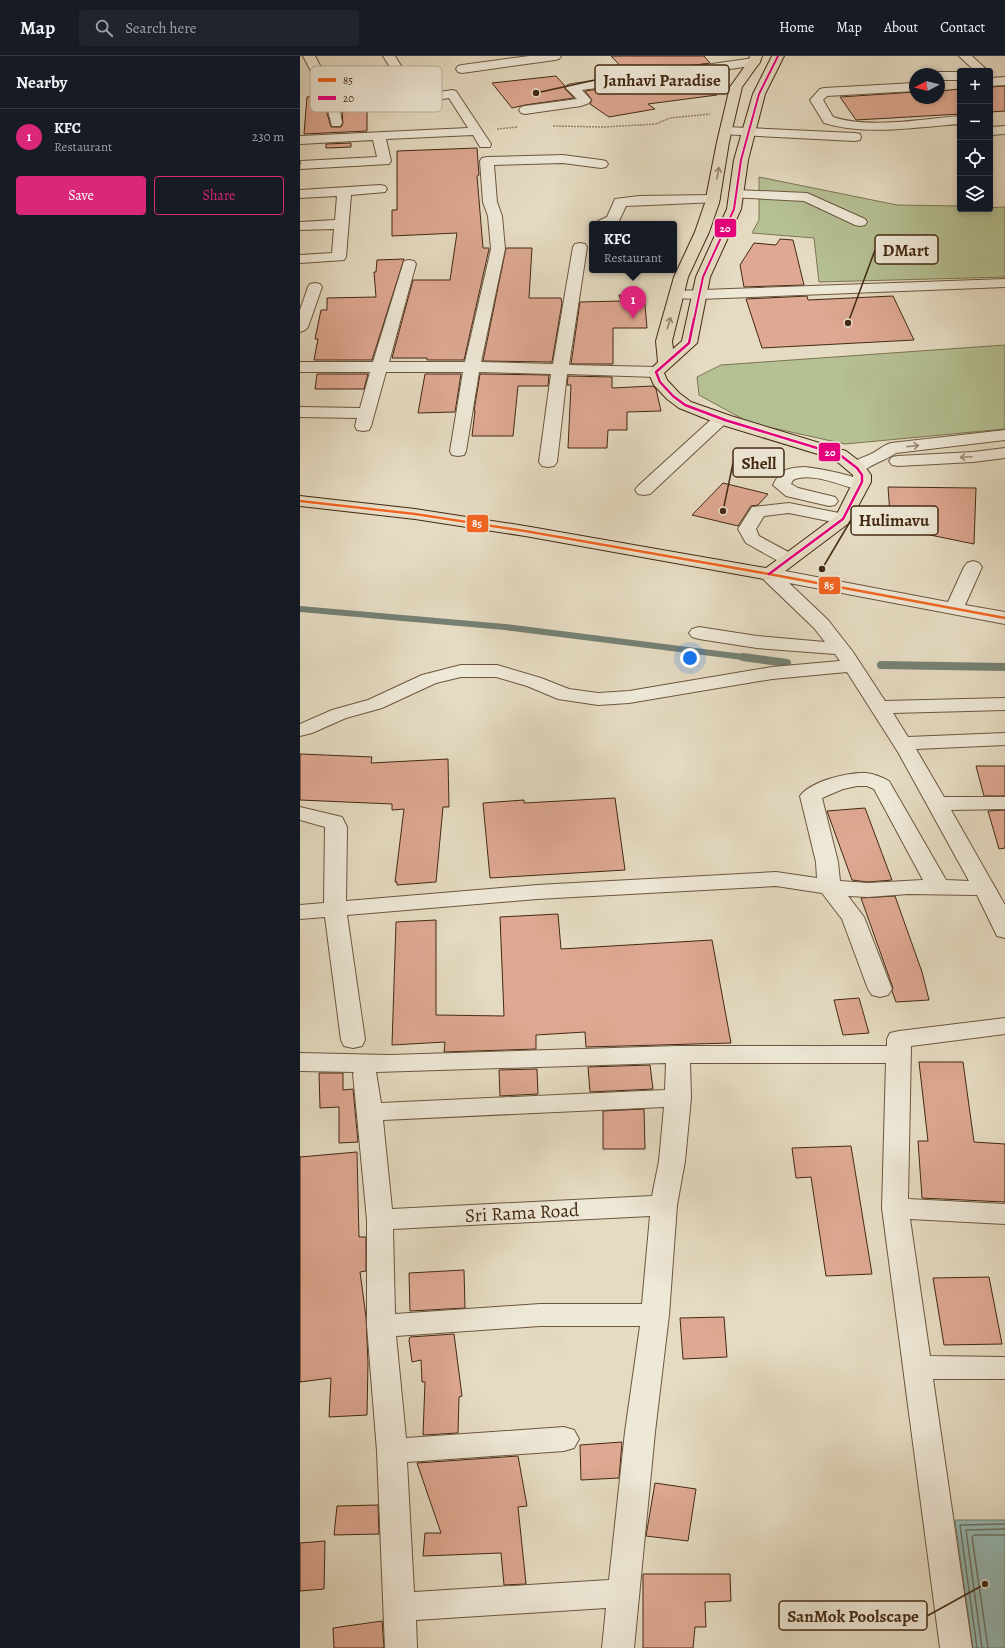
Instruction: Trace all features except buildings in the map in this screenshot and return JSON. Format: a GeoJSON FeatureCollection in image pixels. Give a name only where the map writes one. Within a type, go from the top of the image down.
{"type":"FeatureCollection","features":[{"type":"Feature","properties":{"kind":"main road"},"geometry":{"type":"LineString","coordinates":[[661,366],[689,342],[703,277],[734,210],[741,160],[759,94],[778,56]]}},
{"type":"Feature","properties":{"kind":"main road"},"geometry":{"type":"LineString","coordinates":[[300,501],[415,514],[525,530],[769,574],[846,512],[860,485],[862,475],[857,468],[840,455],[721,419],[686,405],[673,396],[660,382],[664,341],[681,277],[702,232],[713,199],[736,87],[755,59]]}},
{"type":"Feature","properties":{"kind":"street"},"geometry":{"type":"LineString","coordinates":[[309,56],[315,66]]}},
{"type":"Feature","properties":{"kind":"street"},"geometry":{"type":"LineString","coordinates":[[389,56],[395,66]]}},
{"type":"Feature","properties":{"kind":"street"},"geometry":{"type":"LineString","coordinates":[[462,69],[555,56]]}},
{"type":"Feature","properties":{"kind":"street"},"geometry":{"type":"LineString","coordinates":[[966,56],[979,68]]}},
{"type":"Feature","properties":{"kind":"street"},"geometry":{"type":"LineString","coordinates":[[525,110],[581,102],[585,100],[572,88],[755,59]]}},
{"type":"Feature","properties":{"kind":"street"},"geometry":{"type":"LineString","coordinates":[[945,76],[957,76]]}},
{"type":"Feature","properties":{"kind":"street"},"geometry":{"type":"LineString","coordinates":[[993,82],[1005,81]]}},
{"type":"Feature","properties":{"kind":"street"},"geometry":{"type":"LineString","coordinates":[[909,83],[824,92],[816,100],[828,120],[842,124],[867,126],[957,120]]}},
{"type":"Feature","properties":{"kind":"street"},"geometry":{"type":"LineString","coordinates":[[945,85],[957,84]]}},
{"type":"Feature","properties":{"kind":"street"},"geometry":{"type":"LineString","coordinates":[[442,96],[452,94],[485,144]]}},
{"type":"Feature","properties":{"kind":"street"},"geometry":{"type":"LineString","coordinates":[[335,112],[336,123]]}},
{"type":"Feature","properties":{"kind":"street"},"geometry":{"type":"LineString","coordinates":[[993,131],[1005,130]]}},
{"type":"Feature","properties":{"kind":"street"},"geometry":{"type":"LineString","coordinates":[[300,140],[476,131]]}},
{"type":"Feature","properties":{"kind":"street"},"geometry":{"type":"LineString","coordinates":[[726,131],[870,138]]}},
{"type":"Feature","properties":{"kind":"street"},"geometry":{"type":"LineString","coordinates":[[302,165],[384,161],[379,136]]}},
{"type":"Feature","properties":{"kind":"street"},"geometry":{"type":"LineString","coordinates":[[892,138],[915,136]]}},
{"type":"Feature","properties":{"kind":"street"},"geometry":{"type":"LineString","coordinates":[[458,451],[472,367],[498,249],[495,216],[490,202],[487,161],[563,159],[600,164]]}},
{"type":"Feature","properties":{"kind":"street"},"geometry":{"type":"LineString","coordinates":[[300,194],[380,189]]}},
{"type":"Feature","properties":{"kind":"street"},"geometry":{"type":"LineString","coordinates":[[300,259],[339,257],[344,191]]}},
{"type":"Feature","properties":{"kind":"street"},"geometry":{"type":"LineString","coordinates":[[736,194],[807,197],[860,222]]}},
{"type":"Feature","properties":{"kind":"street"},"geometry":{"type":"LineString","coordinates":[[610,221],[613,220],[620,202],[639,200],[713,199]]}},
{"type":"Feature","properties":{"kind":"street"},"geometry":{"type":"LineString","coordinates":[[300,226],[342,224]]}},
{"type":"Feature","properties":{"kind":"street"},"geometry":{"type":"LineString","coordinates":[[548,462],[560,369],[580,247]]}},
{"type":"Feature","properties":{"kind":"street"},"geometry":{"type":"LineString","coordinates":[[300,412],[365,420],[409,264]]}},
{"type":"Feature","properties":{"kind":"street"},"geometry":{"type":"LineString","coordinates":[[676,295],[1005,283]]}},
{"type":"Feature","properties":{"kind":"street"},"geometry":{"type":"LineString","coordinates":[[300,327],[304,309],[315,287]]}},
{"type":"Feature","properties":{"kind":"street"},"geometry":{"type":"LineString","coordinates":[[300,368],[472,367],[560,369],[661,366]]}},
{"type":"Feature","properties":{"kind":"street"},"geometry":{"type":"LineString","coordinates":[[644,490],[721,419]]}},
{"type":"Feature","properties":{"kind":"street"},"geometry":{"type":"LineString","coordinates":[[877,458],[891,448],[1005,436]]}},
{"type":"Feature","properties":{"kind":"street"},"geometry":{"type":"LineString","coordinates":[[857,468],[869,460],[877,458],[901,461],[1005,453]]}},
{"type":"Feature","properties":{"kind":"street"},"geometry":{"type":"LineString","coordinates":[[846,512],[792,492],[782,485],[783,480],[789,473],[800,471],[812,472],[860,485]]}},
{"type":"Feature","properties":{"kind":"street"},"geometry":{"type":"LineString","coordinates":[[788,559],[752,539],[747,529],[758,511],[789,508],[846,512]]}},
{"type":"Feature","properties":{"kind":"street"},"geometry":{"type":"LineString","coordinates":[[954,609],[973,567]]}},
{"type":"Feature","properties":{"kind":"street"},"geometry":{"type":"LineString","coordinates":[[769,574],[1005,618]]}},
{"type":"Feature","properties":{"kind":"street"},"geometry":{"type":"LineString","coordinates":[[769,574],[821,624],[853,666],[880,707],[992,892],[997,911],[1005,931]]}},
{"type":"Feature","properties":{"kind":"street"},"geometry":{"type":"LineString","coordinates":[[699,633],[757,642],[841,649]]}},
{"type":"Feature","properties":{"kind":"street"},"geometry":{"type":"LineString","coordinates":[[300,730],[306,729],[339,714],[376,704],[429,679],[461,671],[497,671],[534,682],[565,695],[598,699],[629,697],[772,674],[853,666]]}},
{"type":"Feature","properties":{"kind":"street"},"geometry":{"type":"LineString","coordinates":[[880,707],[1005,704]]}},
{"type":"Feature","properties":{"kind":"street"},"geometry":{"type":"LineString","coordinates":[[902,743],[1005,739]]}},
{"type":"Feature","properties":{"kind":"street"},"geometry":{"type":"LineString","coordinates":[[880,989],[853,917],[829,886],[827,862],[811,796],[818,791],[841,782],[865,780],[878,782],[882,785],[938,887]]}},
{"type":"Feature","properties":{"kind":"street"},"geometry":{"type":"LineString","coordinates":[[938,804],[1005,803]]}},
{"type":"Feature","properties":{"kind":"street"},"geometry":{"type":"LineString","coordinates":[[300,813],[329,820],[334,822],[336,827],[335,910],[353,1040]]}},
{"type":"Feature","properties":{"kind":"street"},"geometry":{"type":"LineString","coordinates":[[300,912],[537,892],[776,879],[848,890],[938,887],[992,892]]}},
{"type":"Feature","properties":{"kind":"street"},"geometry":{"type":"LineString","coordinates":[[956,1648],[895,1208],[900,1055],[899,1039],[1005,1026]]}},
{"type":"Feature","properties":{"kind":"street"},"geometry":{"type":"LineString","coordinates":[[300,1062],[390,1064],[678,1054],[900,1055]]}},
{"type":"Feature","properties":{"kind":"street"},"geometry":{"type":"LineString","coordinates":[[618,1648],[640,1432],[655,1315],[664,1206],[672,1161],[678,1098],[678,1054]]}},
{"type":"Feature","properties":{"kind":"street"},"geometry":{"type":"LineString","coordinates":[[364,1074],[370,1112],[380,1220],[381,1326],[392,1452],[401,1648]]}},
{"type":"Feature","properties":{"kind":"street"},"geometry":{"type":"LineString","coordinates":[[370,1112],[678,1098]]}},
{"type":"Feature","properties":{"kind":"street","name":"Sri Rama Road"},"geometry":{"type":"LineString","coordinates":[[380,1220],[664,1206]]}},
{"type":"Feature","properties":{"kind":"street"},"geometry":{"type":"LineString","coordinates":[[895,1208],[1005,1214]]}},
{"type":"Feature","properties":{"kind":"street"},"geometry":{"type":"LineString","coordinates":[[381,1326],[540,1315],[655,1315]]}},
{"type":"Feature","properties":{"kind":"street"},"geometry":{"type":"LineString","coordinates":[[916,1367],[1005,1368]]}},
{"type":"Feature","properties":{"kind":"street"},"geometry":{"type":"LineString","coordinates":[[392,1452],[564,1439]]}},
{"type":"Feature","properties":{"kind":"street"},"geometry":{"type":"LineString","coordinates":[[400,1607],[624,1593]]}},
{"type":"Feature","properties":{"kind":"path"},"geometry":{"type":"LineString","coordinates":[[547,126],[604,127],[656,124],[670,118],[704,114],[731,114]]}},
{"type":"Feature","properties":{"kind":"path"},"geometry":{"type":"LineString","coordinates":[[476,131],[523,126]]}},
{"type":"Feature","properties":{"kind":"green space"},"geometry":{"type":"Polygon","coordinates":[[[759,177],[897,205],[957,206],[957,212],[993,212],[993,208],[1005,207],[1005,277],[819,282],[814,238],[752,233],[759,220],[759,177]]]}},
{"type":"Feature","properties":{"kind":"green space"},"geometry":{"type":"Polygon","coordinates":[[[1005,345],[1005,429],[845,444],[750,423],[699,395],[697,377],[721,365],[1005,345]]]}},
{"type":"Feature","properties":{"kind":"water"},"geometry":{"type":"Polygon","coordinates":[[[955,1520],[1005,1520],[1005,1648],[973,1648],[955,1520]]]}},
{"type":"Feature","properties":{"kind":"waterway"},"geometry":{"type":"LineString","coordinates":[[300,609],[505,627],[751,658]]}},
{"type":"Feature","properties":{"kind":"waterway"},"geometry":{"type":"LineString","coordinates":[[743,657],[787,663]]}},
{"type":"Feature","properties":{"kind":"waterway"},"geometry":{"type":"LineString","coordinates":[[881,665],[1005,667]]}},
{"type":"Feature","properties":{"kind":"transit line","name":"20"},"geometry":{"type":"LineString","coordinates":[[769,574],[843,519],[862,482],[862,475],[857,468],[840,455],[725,420],[685,405],[673,396],[660,382],[656,372],[689,343],[703,277],[734,209],[741,160],[759,94],[778,56]]}},
{"type":"Feature","properties":{"kind":"transit line","name":"85"},"geometry":{"type":"LineString","coordinates":[[300,501],[415,514],[525,531],[769,574],[1005,618]]}},
{"type":"Feature","properties":{"kind":"place","name":"Janhavi Paradise"},"geometry":{"type":"Point","coordinates":[536,93]}},
{"type":"Feature","properties":{"kind":"place","name":"KFC"},"geometry":{"type":"Point","coordinates":[633,319]}},
{"type":"Feature","properties":{"kind":"place","name":"DMart"},"geometry":{"type":"Point","coordinates":[848,323]}},
{"type":"Feature","properties":{"kind":"place","name":"Shell"},"geometry":{"type":"Point","coordinates":[723,511]}},
{"type":"Feature","properties":{"kind":"place","name":"Hulimavu"},"geometry":{"type":"Point","coordinates":[822,569]}},
{"type":"Feature","properties":{"kind":"place","name":"SanMok Poolscape"},"geometry":{"type":"Point","coordinates":[985,1584]}}]}
